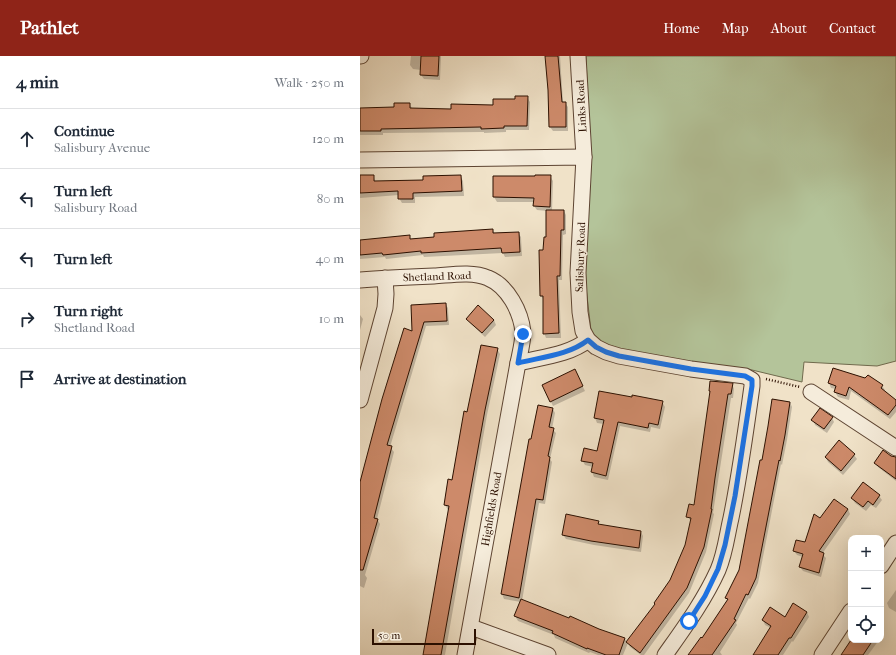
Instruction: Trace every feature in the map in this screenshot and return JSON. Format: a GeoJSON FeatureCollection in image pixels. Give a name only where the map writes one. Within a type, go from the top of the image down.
{"type":"FeatureCollection","features":[{"type":"Feature","properties":{"kind":"street","name":"Links Road"},"geometry":{"type":"LineString","coordinates":[[578,56],[584,157]]}},
{"type":"Feature","properties":{"kind":"street"},"geometry":{"type":"LineString","coordinates":[[360,160],[584,157]]}},
{"type":"Feature","properties":{"kind":"street","name":"Salisbury Road"},"geometry":{"type":"LineString","coordinates":[[584,157],[578,273],[580,312],[583,331],[588,340]]}},
{"type":"Feature","properties":{"kind":"street","name":"Shetland Road"},"geometry":{"type":"LineString","coordinates":[[360,280],[460,274],[478,275],[489,278],[497,283],[508,295],[517,309],[521,320],[523,334],[518,363]]}},
{"type":"Feature","properties":{"kind":"street"},"geometry":{"type":"LineString","coordinates":[[360,400],[385,308],[385,278]]}},
{"type":"Feature","properties":{"kind":"street"},"geometry":{"type":"LineString","coordinates":[[518,363],[566,352],[580,347],[588,340],[596,347],[619,356],[691,369],[745,376],[752,380],[735,496],[725,545],[718,569],[705,596],[665,655]]}},
{"type":"Feature","properties":{"kind":"street","name":"Highfields Road"},"geometry":{"type":"LineString","coordinates":[[465,655],[518,363]]}},
{"type":"Feature","properties":{"kind":"street"},"geometry":{"type":"LineString","coordinates":[[811,392],[896,448]]}},
{"type":"Feature","properties":{"kind":"street"},"geometry":{"type":"LineString","coordinates":[[884,561],[896,543]]}},
{"type":"Feature","properties":{"kind":"street"},"geometry":{"type":"LineString","coordinates":[[822,655],[848,616]]}},
{"type":"Feature","properties":{"kind":"street"},"geometry":{"type":"LineString","coordinates":[[471,627],[548,655]]}},
{"type":"Feature","properties":{"kind":"path"},"geometry":{"type":"LineString","coordinates":[[752,380],[761,378],[803,388],[811,392]]}},
{"type":"Feature","properties":{"kind":"green space"},"geometry":{"type":"Polygon","coordinates":[[[586,56],[896,56],[896,361],[877,366],[804,362],[802,382],[752,370],[644,356],[605,345],[592,339],[585,279],[590,161],[586,56]]]}},
{"type":"Feature","properties":{"kind":"building"},"geometry":{"type":"Polygon","coordinates":[[[421,56],[439,56],[438,76],[420,75],[421,56]]]}},
{"type":"Feature","properties":{"kind":"building"},"geometry":{"type":"Polygon","coordinates":[[[545,56],[558,56],[562,102],[566,102],[566,127],[549,127],[545,56]]]}},
{"type":"Feature","properties":{"kind":"building"},"geometry":{"type":"Polygon","coordinates":[[[515,96],[528,96],[527,126],[504,126],[504,128],[481,129],[481,127],[381,129],[381,131],[360,131],[360,108],[394,107],[394,103],[410,103],[410,108],[451,109],[451,104],[493,105],[493,99],[515,99],[515,96]]]}},
{"type":"Feature","properties":{"kind":"building"},"geometry":{"type":"Polygon","coordinates":[[[360,175],[374,175],[374,181],[423,180],[423,176],[461,175],[462,191],[413,193],[413,199],[398,199],[398,191],[360,193],[360,175]]]}},
{"type":"Feature","properties":{"kind":"building"},"geometry":{"type":"Polygon","coordinates":[[[551,175],[550,207],[533,206],[534,198],[493,197],[493,176],[551,175]]]}},
{"type":"Feature","properties":{"kind":"building"},"geometry":{"type":"Polygon","coordinates":[[[546,210],[564,210],[564,230],[561,230],[560,276],[557,276],[559,333],[543,334],[543,296],[540,296],[539,250],[543,250],[544,237],[546,237],[546,210]]]}},
{"type":"Feature","properties":{"kind":"building"},"geometry":{"type":"Polygon","coordinates":[[[493,229],[493,233],[519,232],[520,252],[502,253],[501,248],[360,255],[360,240],[410,235],[410,239],[434,237],[434,233],[493,229]]]}},
{"type":"Feature","properties":{"kind":"building"},"geometry":{"type":"Polygon","coordinates":[[[446,303],[447,321],[424,322],[387,445],[392,446],[374,518],[378,519],[363,570],[360,570],[360,482],[382,399],[404,328],[412,331],[411,305],[446,303]]]}},
{"type":"Feature","properties":{"kind":"building"},"geometry":{"type":"Polygon","coordinates":[[[478,305],[494,320],[482,333],[466,319],[478,305]]]}},
{"type":"Feature","properties":{"kind":"building"},"geometry":{"type":"Polygon","coordinates":[[[481,345],[498,348],[485,410],[441,655],[423,655],[449,506],[444,505],[448,479],[452,480],[464,411],[467,412],[481,345]]]}},
{"type":"Feature","properties":{"kind":"building"},"geometry":{"type":"Polygon","coordinates":[[[833,368],[865,378],[868,375],[883,385],[881,388],[896,400],[896,405],[888,415],[849,387],[846,396],[834,392],[836,386],[828,383],[833,368]]]}},
{"type":"Feature","properties":{"kind":"building"},"geometry":{"type":"Polygon","coordinates":[[[575,369],[583,386],[550,402],[542,385],[575,369]]]}},
{"type":"Feature","properties":{"kind":"building"},"geometry":{"type":"Polygon","coordinates":[[[710,381],[733,383],[731,394],[728,394],[715,478],[712,509],[704,547],[687,588],[640,653],[626,642],[655,604],[654,603],[670,580],[685,545],[691,518],[686,517],[689,504],[694,505],[710,391],[710,381]]]}},
{"type":"Feature","properties":{"kind":"building"},"geometry":{"type":"Polygon","coordinates":[[[599,391],[663,401],[658,425],[649,423],[648,428],[618,422],[606,476],[591,472],[593,463],[581,461],[584,448],[597,451],[604,420],[594,418],[599,391]]]}},
{"type":"Feature","properties":{"kind":"building"},"geometry":{"type":"Polygon","coordinates":[[[772,399],[790,402],[780,461],[779,460],[756,578],[748,595],[746,594],[734,619],[736,620],[712,655],[688,655],[701,637],[702,638],[728,599],[725,598],[739,570],[760,460],[762,460],[772,399]]]}},
{"type":"Feature","properties":{"kind":"building"},"geometry":{"type":"Polygon","coordinates":[[[538,405],[553,408],[549,427],[554,428],[548,456],[550,457],[543,500],[536,499],[519,598],[501,594],[529,439],[531,439],[538,405]]]}},
{"type":"Feature","properties":{"kind":"building"},"geometry":{"type":"Polygon","coordinates":[[[820,408],[833,417],[824,429],[811,420],[820,408]]]}},
{"type":"Feature","properties":{"kind":"building"},"geometry":{"type":"Polygon","coordinates":[[[839,440],[855,454],[841,471],[825,457],[839,440]]]}},
{"type":"Feature","properties":{"kind":"building"},"geometry":{"type":"Polygon","coordinates":[[[883,450],[891,456],[896,457],[896,479],[874,463],[883,450]]]}},
{"type":"Feature","properties":{"kind":"building"},"geometry":{"type":"Polygon","coordinates":[[[863,482],[880,495],[873,505],[868,501],[863,507],[851,498],[863,482]]]}},
{"type":"Feature","properties":{"kind":"building"},"geometry":{"type":"Polygon","coordinates":[[[834,499],[848,509],[819,551],[824,553],[819,573],[799,567],[803,554],[793,551],[796,540],[805,542],[814,514],[820,518],[834,499]]]}},
{"type":"Feature","properties":{"kind":"building"},"geometry":{"type":"Polygon","coordinates":[[[566,514],[599,521],[598,524],[641,531],[639,548],[562,535],[566,514]]]}},
{"type":"Feature","properties":{"kind":"building"},"geometry":{"type":"Polygon","coordinates":[[[521,599],[569,618],[570,616],[599,629],[625,638],[619,655],[606,655],[587,649],[552,633],[553,631],[514,616],[521,599]]]}},
{"type":"Feature","properties":{"kind":"building"},"geometry":{"type":"Polygon","coordinates":[[[793,603],[807,612],[791,638],[789,638],[778,655],[753,655],[771,626],[762,620],[770,607],[785,617],[793,603]]]}},
{"type":"Feature","properties":{"kind":"building"},"geometry":{"type":"Polygon","coordinates":[[[849,643],[871,643],[863,655],[841,655],[849,643]]]}},
{"type":"Feature","properties":{"kind":"route"},"geometry":{"type":"LineString","coordinates":[[523,334],[518,363],[566,352],[580,347],[588,340],[596,347],[619,356],[691,369],[745,376],[752,380],[735,496],[725,545],[718,569],[705,596],[689,621]]}}]}
